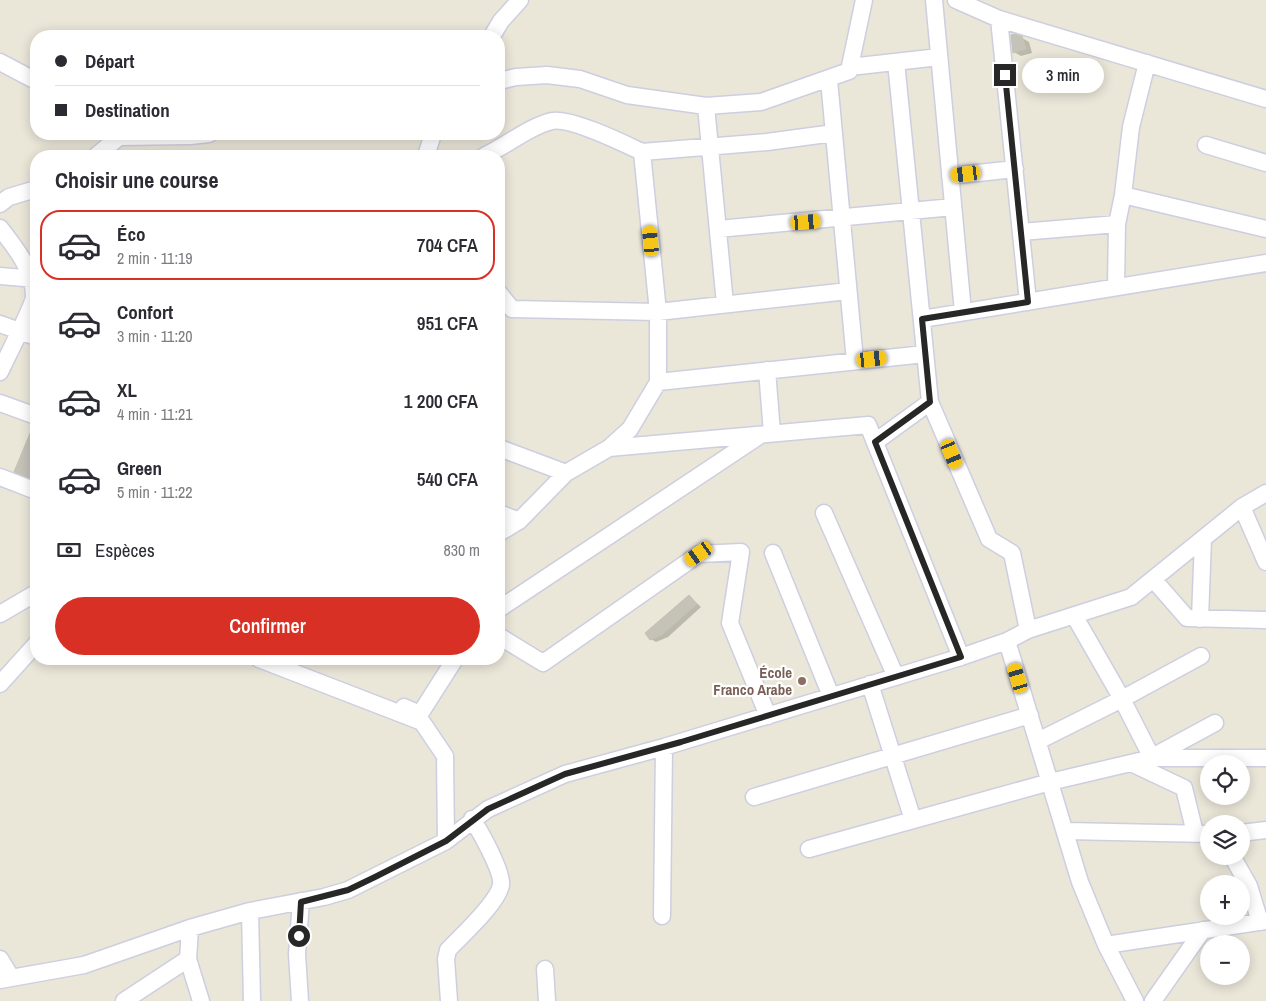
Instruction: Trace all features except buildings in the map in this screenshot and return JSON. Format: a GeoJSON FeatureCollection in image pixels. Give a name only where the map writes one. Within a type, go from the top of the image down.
{"type":"FeatureCollection","features":[{"type":"Feature","properties":{"kind":"street"},"geometry":{"type":"LineString","coordinates":[[496,30],[520,0]]}},
{"type":"Feature","properties":{"kind":"street"},"geometry":{"type":"LineString","coordinates":[[505,80],[548,75],[572,78],[627,95],[706,106],[761,102],[849,72],[864,0]]}},
{"type":"Feature","properties":{"kind":"street"},"geometry":{"type":"LineString","coordinates":[[934,0],[963,312]]}},
{"type":"Feature","properties":{"kind":"street"},"geometry":{"type":"LineString","coordinates":[[956,0],[999,19],[1266,99]]}},
{"type":"Feature","properties":{"kind":"street"},"geometry":{"type":"LineString","coordinates":[[999,19],[1028,302]]}},
{"type":"Feature","properties":{"kind":"street"},"geometry":{"type":"LineString","coordinates":[[850,67],[939,57]]}},
{"type":"Feature","properties":{"kind":"street"},"geometry":{"type":"LineString","coordinates":[[0,62],[30,78]]}},
{"type":"Feature","properties":{"kind":"street"},"geometry":{"type":"LineString","coordinates":[[896,62],[930,402],[989,539],[1012,553],[1028,630]]}},
{"type":"Feature","properties":{"kind":"street"},"geometry":{"type":"LineString","coordinates":[[1116,287],[1117,224],[1123,195],[1131,128],[1147,63]]}},
{"type":"Feature","properties":{"kind":"street"},"geometry":{"type":"LineString","coordinates":[[829,80],[854,361]]}},
{"type":"Feature","properties":{"kind":"street"},"geometry":{"type":"LineString","coordinates":[[706,106],[725,304]]}},
{"type":"Feature","properties":{"kind":"street"},"geometry":{"type":"LineString","coordinates":[[495,150],[534,129],[554,121],[604,134],[642,152],[710,148],[834,133]]}},
{"type":"Feature","properties":{"kind":"street"},"geometry":{"type":"LineString","coordinates":[[103,150],[115,140]]}},
{"type":"Feature","properties":{"kind":"street"},"geometry":{"type":"LineString","coordinates":[[1206,145],[1266,163]]}},
{"type":"Feature","properties":{"kind":"street"},"geometry":{"type":"LineString","coordinates":[[505,529],[518,521],[566,473],[610,448],[630,429],[658,382],[658,312],[642,152]]}},
{"type":"Feature","properties":{"kind":"street"},"geometry":{"type":"LineString","coordinates":[[950,176],[1015,169]]}},
{"type":"Feature","properties":{"kind":"street"},"geometry":{"type":"LineString","coordinates":[[0,204],[9,197],[30,191]]}},
{"type":"Feature","properties":{"kind":"street"},"geometry":{"type":"LineString","coordinates":[[1123,195],[1266,229]]}},
{"type":"Feature","properties":{"kind":"street"},"geometry":{"type":"LineString","coordinates":[[718,229],[842,219],[954,207]]}},
{"type":"Feature","properties":{"kind":"street"},"geometry":{"type":"LineString","coordinates":[[1021,232],[1117,224]]}},
{"type":"Feature","properties":{"kind":"street"},"geometry":{"type":"LineString","coordinates":[[0,228],[30,273]]}},
{"type":"Feature","properties":{"kind":"street"},"geometry":{"type":"LineString","coordinates":[[922,319],[1266,263]]}},
{"type":"Feature","properties":{"kind":"street"},"geometry":{"type":"LineString","coordinates":[[0,276],[30,279]]}},
{"type":"Feature","properties":{"kind":"street"},"geometry":{"type":"LineString","coordinates":[[505,300],[512,308],[658,312],[848,291]]}},
{"type":"Feature","properties":{"kind":"street"},"geometry":{"type":"LineString","coordinates":[[0,372],[30,307]]}},
{"type":"Feature","properties":{"kind":"street"},"geometry":{"type":"LineString","coordinates":[[0,324],[30,335]]}},
{"type":"Feature","properties":{"kind":"street"},"geometry":{"type":"LineString","coordinates":[[658,382],[925,354]]}},
{"type":"Feature","properties":{"kind":"street"},"geometry":{"type":"LineString","coordinates":[[767,370],[767,434]]}},
{"type":"Feature","properties":{"kind":"street"},"geometry":{"type":"LineString","coordinates":[[875,442],[930,402]]}},
{"type":"Feature","properties":{"kind":"street"},"geometry":{"type":"LineString","coordinates":[[0,403],[30,414]]}},
{"type":"Feature","properties":{"kind":"street"},"geometry":{"type":"LineString","coordinates":[[610,448],[868,425],[961,657]]}},
{"type":"Feature","properties":{"kind":"street"},"geometry":{"type":"LineString","coordinates":[[505,601],[767,434]]}},
{"type":"Feature","properties":{"kind":"street"},"geometry":{"type":"LineString","coordinates":[[505,450],[566,473]]}},
{"type":"Feature","properties":{"kind":"street"},"geometry":{"type":"LineString","coordinates":[[0,477],[30,489]]}},
{"type":"Feature","properties":{"kind":"street"},"geometry":{"type":"LineString","coordinates":[[0,959],[6,978],[84,965],[190,928],[250,911],[301,902],[348,890],[446,841],[472,819],[488,809],[565,774],[664,747],[961,657],[1007,641],[1028,630],[1075,617],[1131,597],[1242,507],[1266,493]]}},
{"type":"Feature","properties":{"kind":"street"},"geometry":{"type":"LineString","coordinates":[[1242,507],[1266,562]]}},
{"type":"Feature","properties":{"kind":"street"},"geometry":{"type":"LineString","coordinates":[[824,513],[896,677]]}},
{"type":"Feature","properties":{"kind":"street"},"geometry":{"type":"LineString","coordinates":[[505,516],[518,521]]}},
{"type":"Feature","properties":{"kind":"street"},"geometry":{"type":"LineString","coordinates":[[1200,618],[1203,539]]}},
{"type":"Feature","properties":{"kind":"street"},"geometry":{"type":"LineString","coordinates":[[505,640],[543,663],[699,554],[741,552],[730,623],[768,716]]}},
{"type":"Feature","properties":{"kind":"street"},"geometry":{"type":"LineString","coordinates":[[773,553],[831,696]]}},
{"type":"Feature","properties":{"kind":"street"},"geometry":{"type":"LineString","coordinates":[[1153,579],[1187,618],[1266,620]]}},
{"type":"Feature","properties":{"kind":"street"},"geometry":{"type":"LineString","coordinates":[[0,614],[30,596]]}},
{"type":"Feature","properties":{"kind":"street"},"geometry":{"type":"LineString","coordinates":[[1075,617],[1122,699],[1152,758]]}},
{"type":"Feature","properties":{"kind":"street"},"geometry":{"type":"LineString","coordinates":[[1007,641],[1080,882],[1106,945],[1136,1001]]}},
{"type":"Feature","properties":{"kind":"street"},"geometry":{"type":"LineString","coordinates":[[0,684],[30,651]]}},
{"type":"Feature","properties":{"kind":"street"},"geometry":{"type":"LineString","coordinates":[[1038,741],[1122,699],[1201,656]]}},
{"type":"Feature","properties":{"kind":"street"},"geometry":{"type":"LineString","coordinates":[[275,665],[422,722],[446,756],[446,841]]}},
{"type":"Feature","properties":{"kind":"street"},"geometry":{"type":"LineString","coordinates":[[302,665],[420,714],[451,665]]}},
{"type":"Feature","properties":{"kind":"street"},"geometry":{"type":"LineString","coordinates":[[870,684],[913,820]]}},
{"type":"Feature","properties":{"kind":"street"},"geometry":{"type":"LineString","coordinates":[[754,797],[1030,715]]}},
{"type":"Feature","properties":{"kind":"street"},"geometry":{"type":"LineString","coordinates":[[1152,758],[1215,723]]}},
{"type":"Feature","properties":{"kind":"street"},"geometry":{"type":"LineString","coordinates":[[662,916],[664,747]]}},
{"type":"Feature","properties":{"kind":"street"},"geometry":{"type":"LineString","coordinates":[[809,849],[1050,782],[1152,758],[1266,758]]}},
{"type":"Feature","properties":{"kind":"street"},"geometry":{"type":"LineString","coordinates":[[1131,763],[1184,788],[1200,828]]}},
{"type":"Feature","properties":{"kind":"street"},"geometry":{"type":"LineString","coordinates":[[448,1001],[446,958],[448,950],[497,896],[501,884],[488,846],[472,819]]}},
{"type":"Feature","properties":{"kind":"street"},"geometry":{"type":"LineString","coordinates":[[1250,832],[1266,830]]}},
{"type":"Feature","properties":{"kind":"street"},"geometry":{"type":"LineString","coordinates":[[1066,831],[1200,833]]}},
{"type":"Feature","properties":{"kind":"street"},"geometry":{"type":"LineString","coordinates":[[1106,945],[1263,921],[1249,886],[1237,865]]}},
{"type":"Feature","properties":{"kind":"street"},"geometry":{"type":"LineString","coordinates":[[300,1001],[298,954],[301,902]]}},
{"type":"Feature","properties":{"kind":"street"},"geometry":{"type":"LineString","coordinates":[[250,911],[252,1001]]}},
{"type":"Feature","properties":{"kind":"street"},"geometry":{"type":"LineString","coordinates":[[190,928],[188,959],[201,1001]]}},
{"type":"Feature","properties":{"kind":"street"},"geometry":{"type":"LineString","coordinates":[[1153,1001],[1203,930]]}},
{"type":"Feature","properties":{"kind":"street"},"geometry":{"type":"LineString","coordinates":[[124,1001],[188,959]]}},
{"type":"Feature","properties":{"kind":"street"},"geometry":{"type":"LineString","coordinates":[[544,970],[546,1001]]}},
{"type":"Feature","properties":{"kind":"place","name":"École Franco Arabe"},"geometry":{"type":"Point","coordinates":[802,681]}},
{"type":"Feature","properties":{"kind":"route"},"geometry":{"type":"LineString","coordinates":[[299,936],[301,902],[348,890],[375,877],[446,841],[472,819],[488,809],[565,774],[681,742],[961,657],[875,442],[930,402],[922,319],[1028,302],[1005,75]]}}]}
